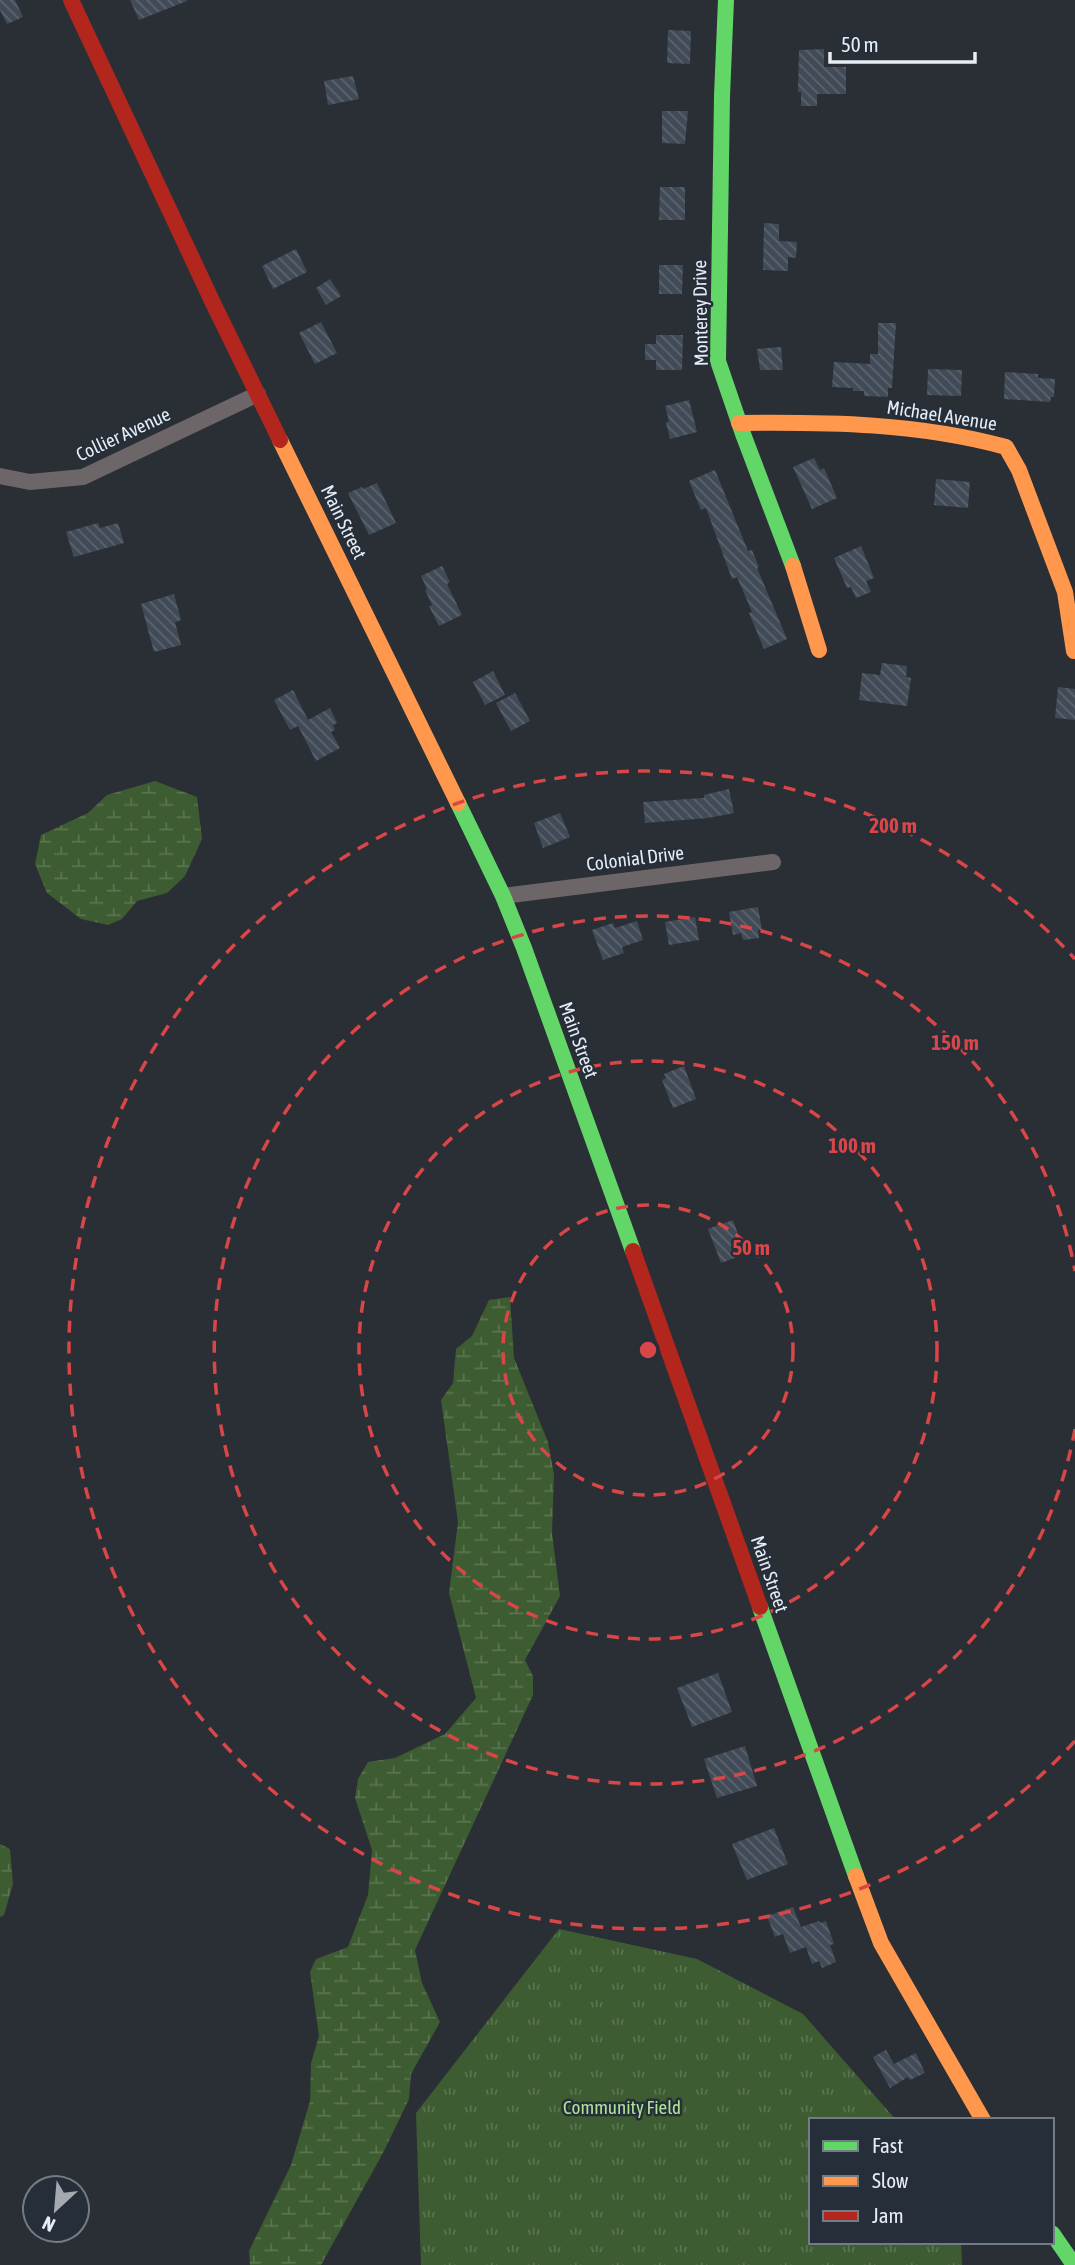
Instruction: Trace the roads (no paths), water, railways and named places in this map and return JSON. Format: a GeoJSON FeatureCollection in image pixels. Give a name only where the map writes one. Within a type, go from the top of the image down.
{"type":"FeatureCollection","features":[{"type":"Feature","properties":{"kind":"main road","name":"Main Street"},"geometry":{"type":"LineString","coordinates":[[71,0],[258,394],[503,896],[881,1943],[983,2118]]}},
{"type":"Feature","properties":{"kind":"main road","name":"Monterey Drive"},"geometry":{"type":"LineString","coordinates":[[726,0],[718,361],[807,603],[819,650]]}},
{"type":"Feature","properties":{"kind":"main road","name":"Michael Avenue"},"geometry":{"type":"LineString","coordinates":[[739,423],[820,422],[912,429],[981,439],[1006,447],[1019,470],[1065,592],[1074,651]]}},
{"type":"Feature","properties":{"kind":"main road"},"geometry":{"type":"LineString","coordinates":[[1054,2236],[1074,2265]]}},
{"type":"Feature","properties":{"kind":"street","name":"Collier Avenue"},"geometry":{"type":"LineString","coordinates":[[0,476],[30,482],[83,477],[258,394]]}},
{"type":"Feature","properties":{"kind":"street","name":"Colonial Drive"},"geometry":{"type":"LineString","coordinates":[[503,896],[772,862]]}},
{"type":"Feature","properties":{"kind":"park label","name":"Community Field"},"geometry":{"type":"Point","coordinates":[622,2107]}}]}
